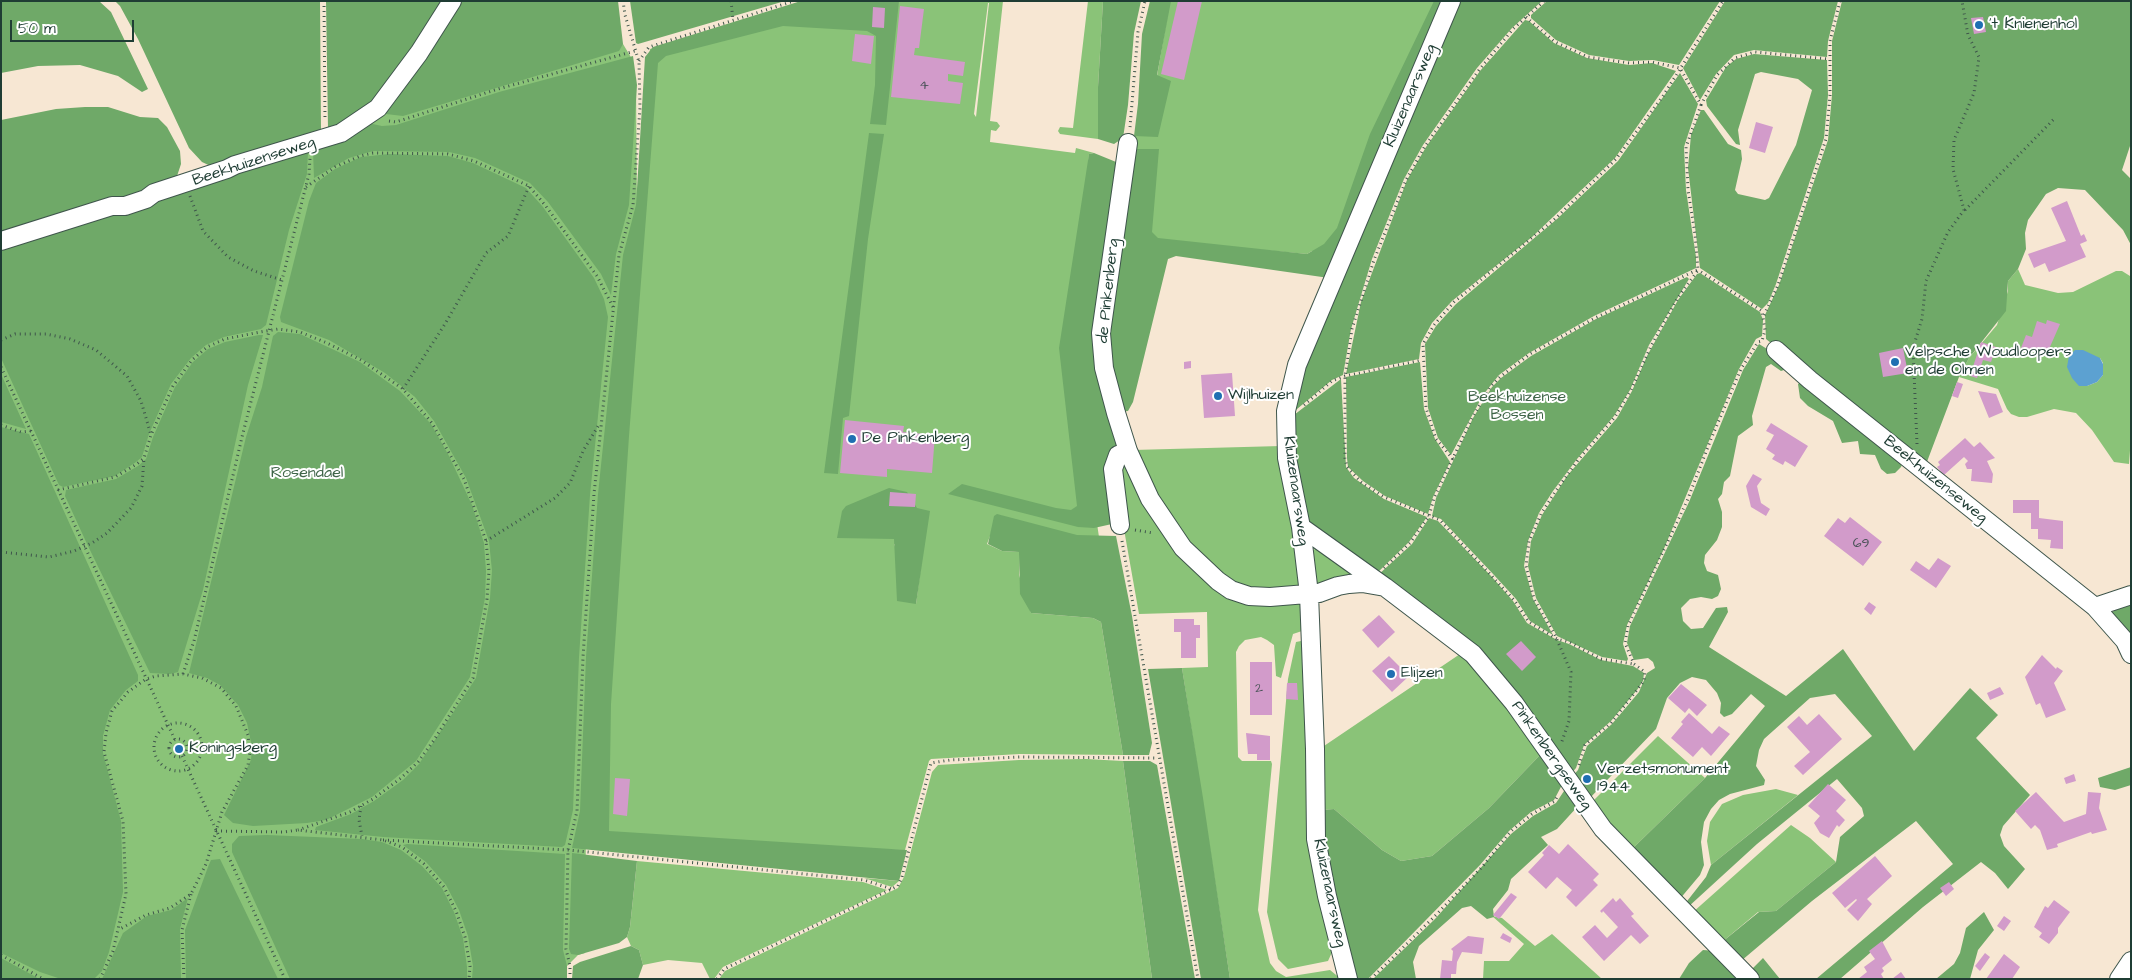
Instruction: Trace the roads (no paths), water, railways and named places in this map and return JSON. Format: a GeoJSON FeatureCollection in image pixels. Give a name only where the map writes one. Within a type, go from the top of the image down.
{"type":"FeatureCollection","features":[{"type":"Feature","properties":{"kind":"street","name":"Beekhuizenseweg"},"geometry":{"type":"LineString","coordinates":[[1,241],[112,206],[125,206],[146,199],[154,193],[242,162],[341,133],[372,113],[419,53],[452,1]]}},
{"type":"Feature","properties":{"kind":"street","name":"Kluizenaarsweg"},"geometry":{"type":"LineString","coordinates":[[1348,979],[1325,887],[1316,839],[1316,749],[1309,594],[1301,527],[1287,458],[1286,419],[1297,365],[1451,1]]}},
{"type":"Feature","properties":{"kind":"street","name":"de Pinkenberg"},"geometry":{"type":"LineString","coordinates":[[1128,143],[1101,333],[1104,368],[1128,451],[1150,498],[1174,535],[1184,548],[1218,581],[1231,590],[1249,596],[1270,598],[1309,594]]}},
{"type":"Feature","properties":{"kind":"street","name":"Beekhuizenseweg"},"geometry":{"type":"LineString","coordinates":[[1776,350],[2095,607],[2120,635],[2131,654]]}},
{"type":"Feature","properties":{"kind":"street"},"geometry":{"type":"LineString","coordinates":[[1120,526],[1113,469],[1118,455],[1128,451]]}},
{"type":"Feature","properties":{"kind":"street","name":"Pinkenbergseweg"},"geometry":{"type":"LineString","coordinates":[[1301,527],[1473,654],[1514,703],[1603,829],[1750,979]]}},
{"type":"Feature","properties":{"kind":"street"},"geometry":{"type":"LineString","coordinates":[[1309,594],[1349,584],[1379,583]]}},
{"type":"Feature","properties":{"kind":"street"},"geometry":{"type":"LineString","coordinates":[[2095,607],[2131,595]]}},
{"type":"Feature","properties":{"kind":"street"},"geometry":{"type":"LineString","coordinates":[[2119,979],[2131,961]]}},
{"type":"Feature","properties":{"kind":"water"},"geometry":{"type":"Polygon","coordinates":[[[2075,350],[2083,350],[2100,358],[2103,364],[2103,375],[2097,382],[2087,386],[2079,386],[2072,378],[2067,367],[2069,356],[2075,350]]]}},
{"type":"Feature","properties":{"kind":"place","name":"'t Knienenhol"},"geometry":{"type":"Point","coordinates":[1979,25]}},
{"type":"Feature","properties":{"kind":"place","name":"Velpsche Woudloopers en de Olmen"},"geometry":{"type":"Point","coordinates":[1895,362]}},
{"type":"Feature","properties":{"kind":"place","name":"Wijlhuizen"},"geometry":{"type":"Point","coordinates":[1218,396]}},
{"type":"Feature","properties":{"kind":"place","name":"De Pinkenberg"},"geometry":{"type":"Point","coordinates":[852,439]}},
{"type":"Feature","properties":{"kind":"place","name":"Elijzen"},"geometry":{"type":"Point","coordinates":[1391,674]}},
{"type":"Feature","properties":{"kind":"place","name":"Koningsberg"},"geometry":{"type":"Point","coordinates":[179,749]}},
{"type":"Feature","properties":{"kind":"place","name":"Verzetsmonument 1944"},"geometry":{"type":"Point","coordinates":[1587,779]}},
{"type":"Feature","properties":{"kind":"park label","name":"Beekhuizense Bossen"},"geometry":{"type":"Point","coordinates":[1517,407]}},
{"type":"Feature","properties":{"kind":"park label","name":"Rosendael"},"geometry":{"type":"Point","coordinates":[307,474]}}]}
